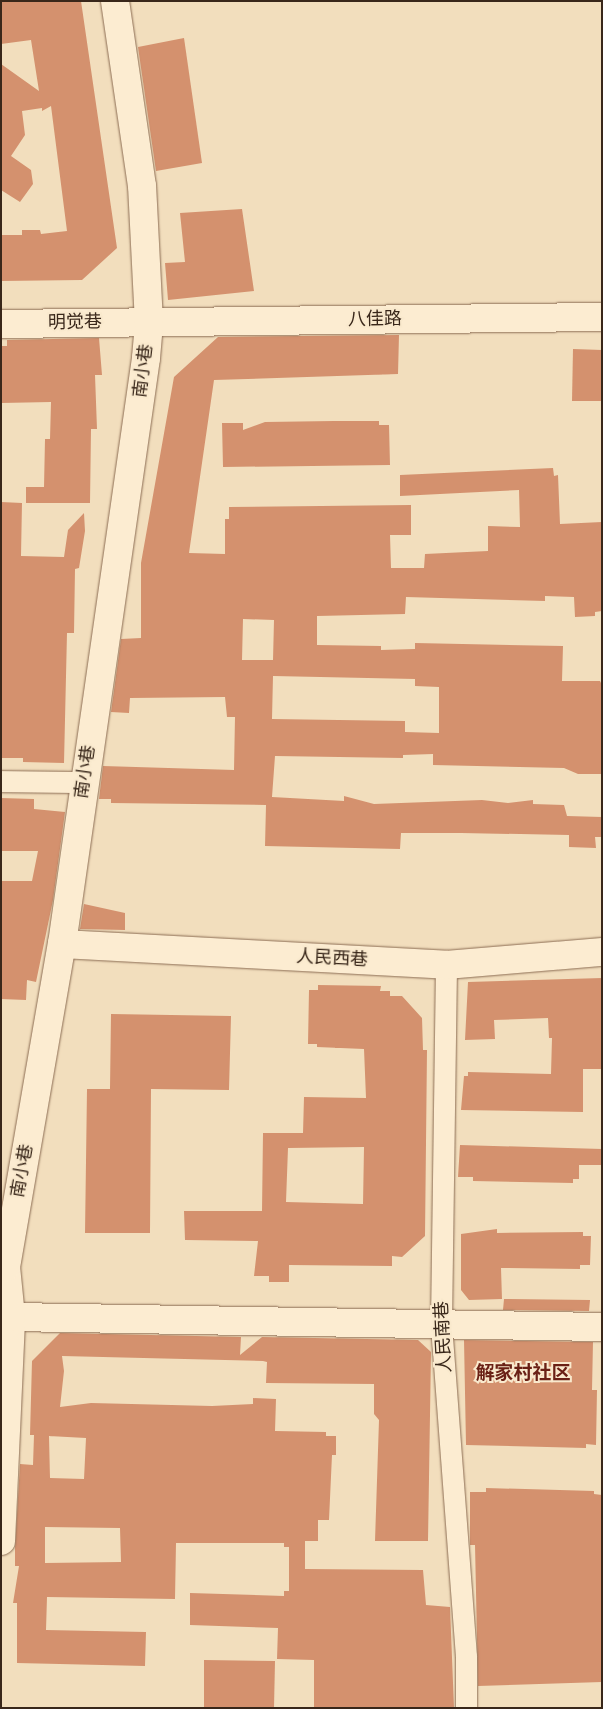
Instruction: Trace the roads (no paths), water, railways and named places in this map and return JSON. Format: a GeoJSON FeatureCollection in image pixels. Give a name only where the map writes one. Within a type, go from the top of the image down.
{"type":"FeatureCollection","features":[{"type":"Feature","properties":{"kind":"street","name":"南小巷"},"geometry":{"type":"LineString","coordinates":[[1,1541],[11,1317],[4,1268],[62,944],[149,323],[142,186],[115,1]]}},
{"type":"Feature","properties":{"kind":"street","name":"八佳路"},"geometry":{"type":"LineString","coordinates":[[149,323],[602,317]]}},
{"type":"Feature","properties":{"kind":"street","name":"明觉巷"},"geometry":{"type":"LineString","coordinates":[[1,324],[149,323]]}},
{"type":"Feature","properties":{"kind":"street"},"geometry":{"type":"LineString","coordinates":[[1,780],[85,782]]}},
{"type":"Feature","properties":{"kind":"street","name":"人民西巷"},"geometry":{"type":"LineString","coordinates":[[62,944],[446,965],[602,952]]}},
{"type":"Feature","properties":{"kind":"street","name":"人民南巷"},"geometry":{"type":"LineString","coordinates":[[446,965],[442,1324],[466,1656],[466,1708]]}},
{"type":"Feature","properties":{"kind":"street"},"geometry":{"type":"LineString","coordinates":[[11,1317],[602,1327]]}},
{"type":"Feature","properties":{"kind":"district","name":"解家村社区"},"geometry":{"type":"Point","coordinates":[523,1374]}}]}
